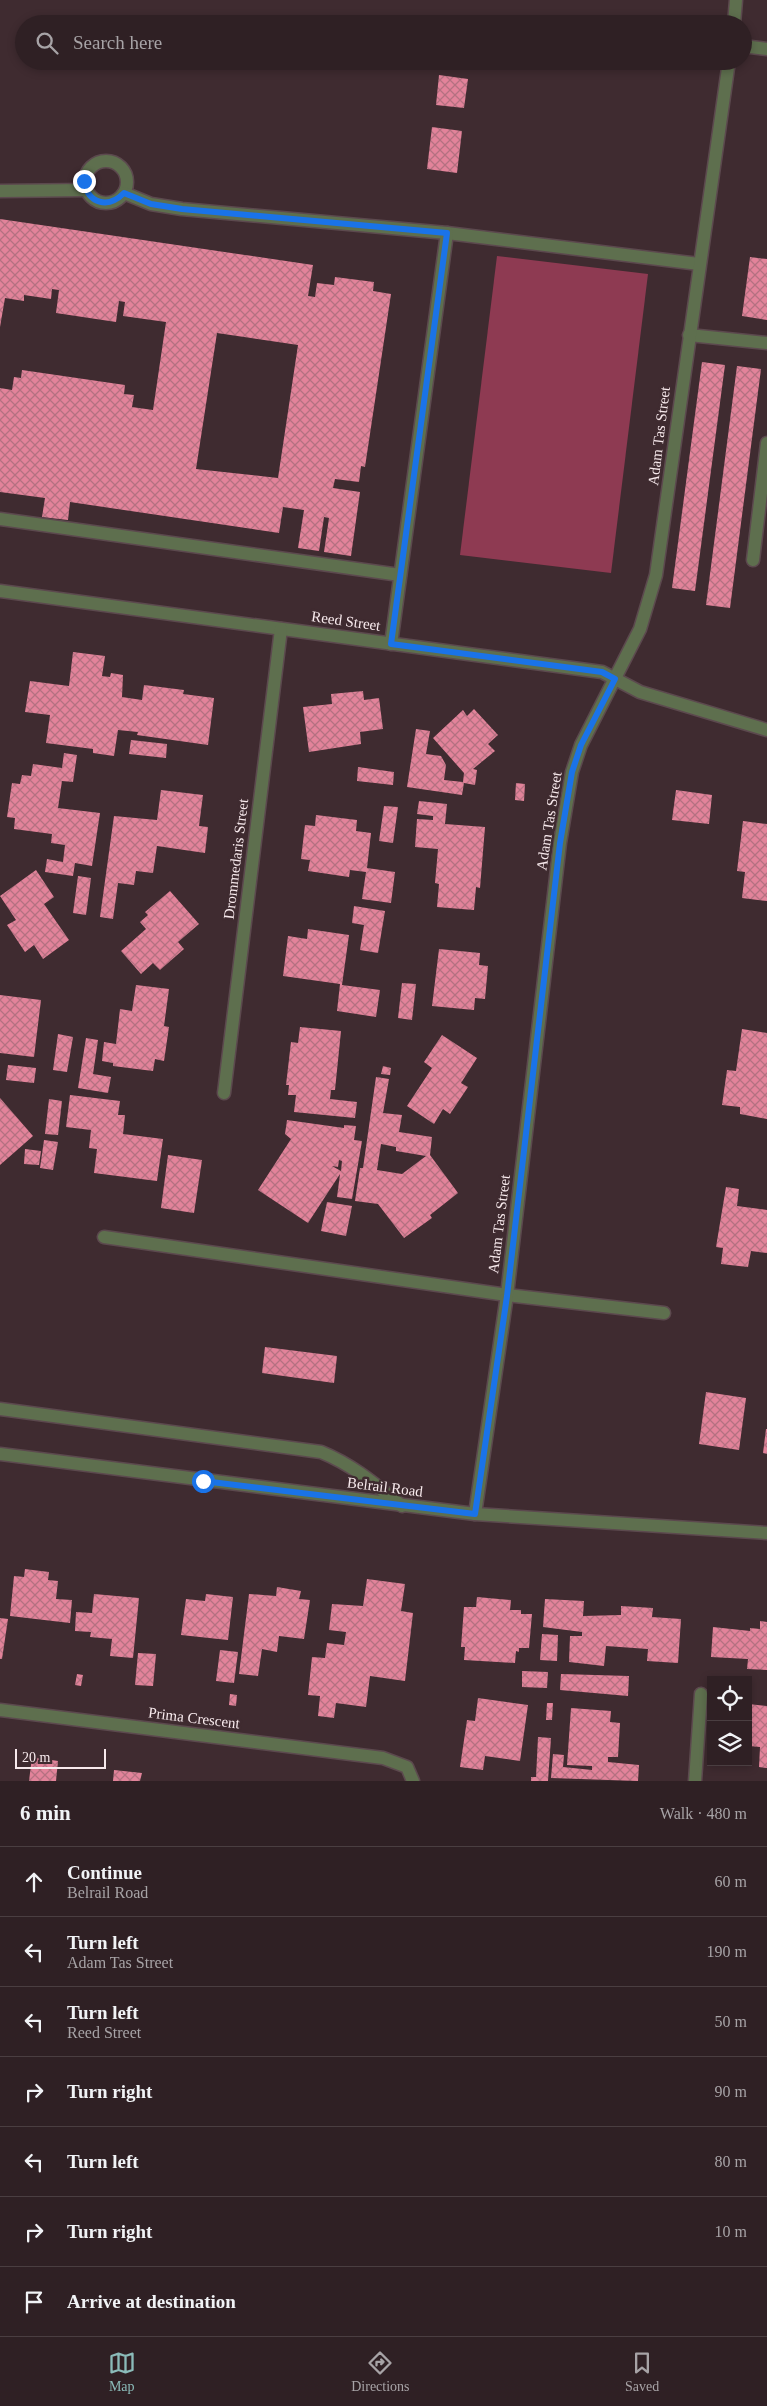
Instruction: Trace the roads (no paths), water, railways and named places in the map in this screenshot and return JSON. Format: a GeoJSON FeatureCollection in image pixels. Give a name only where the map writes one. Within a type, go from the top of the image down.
{"type":"FeatureCollection","features":[{"type":"Feature","properties":{"kind":"street"},"geometry":{"type":"LineString","coordinates":[[735,15],[736,0]]}},
{"type":"Feature","properties":{"kind":"street"},"geometry":{"type":"LineString","coordinates":[[752,47],[767,49]]}},
{"type":"Feature","properties":{"kind":"street","name":"Adam Tas Street"},"geometry":{"type":"LineString","coordinates":[[475,1514],[507,1296],[563,825],[572,772],[581,745],[640,629],[656,575],[728,70]]}},
{"type":"Feature","properties":{"kind":"street"},"geometry":{"type":"LineString","coordinates":[[108,161],[122,169],[126,177],[127,186],[124,193],[117,200],[108,203],[99,202],[91,197],[86,190],[86,172],[92,166],[108,161]]}},
{"type":"Feature","properties":{"kind":"street"},"geometry":{"type":"LineString","coordinates":[[0,191],[86,190]]}},
{"type":"Feature","properties":{"kind":"street"},"geometry":{"type":"LineString","coordinates":[[124,193],[151,204],[182,209],[447,233],[699,264]]}},
{"type":"Feature","properties":{"kind":"street"},"geometry":{"type":"LineString","coordinates":[[391,644],[447,233]]}},
{"type":"Feature","properties":{"kind":"street"},"geometry":{"type":"LineString","coordinates":[[689,335],[767,343]]}},
{"type":"Feature","properties":{"kind":"street"},"geometry":{"type":"LineString","coordinates":[[753,560],[767,443]]}},
{"type":"Feature","properties":{"kind":"street"},"geometry":{"type":"LineString","coordinates":[[0,519],[400,575]]}},
{"type":"Feature","properties":{"kind":"street","name":"Reed Street"},"geometry":{"type":"LineString","coordinates":[[0,592],[602,672],[640,692],[767,730]]}},
{"type":"Feature","properties":{"kind":"street","name":"Drommedaris Street"},"geometry":{"type":"LineString","coordinates":[[224,1093],[281,629]]}},
{"type":"Feature","properties":{"kind":"street"},"geometry":{"type":"LineString","coordinates":[[104,1237],[507,1296],[664,1313]]}},
{"type":"Feature","properties":{"kind":"street"},"geometry":{"type":"LineString","coordinates":[[0,1410],[321,1452],[342,1460],[360,1472],[402,1506]]}},
{"type":"Feature","properties":{"kind":"street","name":"Belrail Road"},"geometry":{"type":"LineString","coordinates":[[0,1454],[475,1514],[767,1533]]}},
{"type":"Feature","properties":{"kind":"street"},"geometry":{"type":"LineString","coordinates":[[695,1781],[700,1694]]}},
{"type":"Feature","properties":{"kind":"street","name":"Prima Crescent"},"geometry":{"type":"LineString","coordinates":[[0,1710],[383,1758],[407,1768],[413,1781]]}}]}
